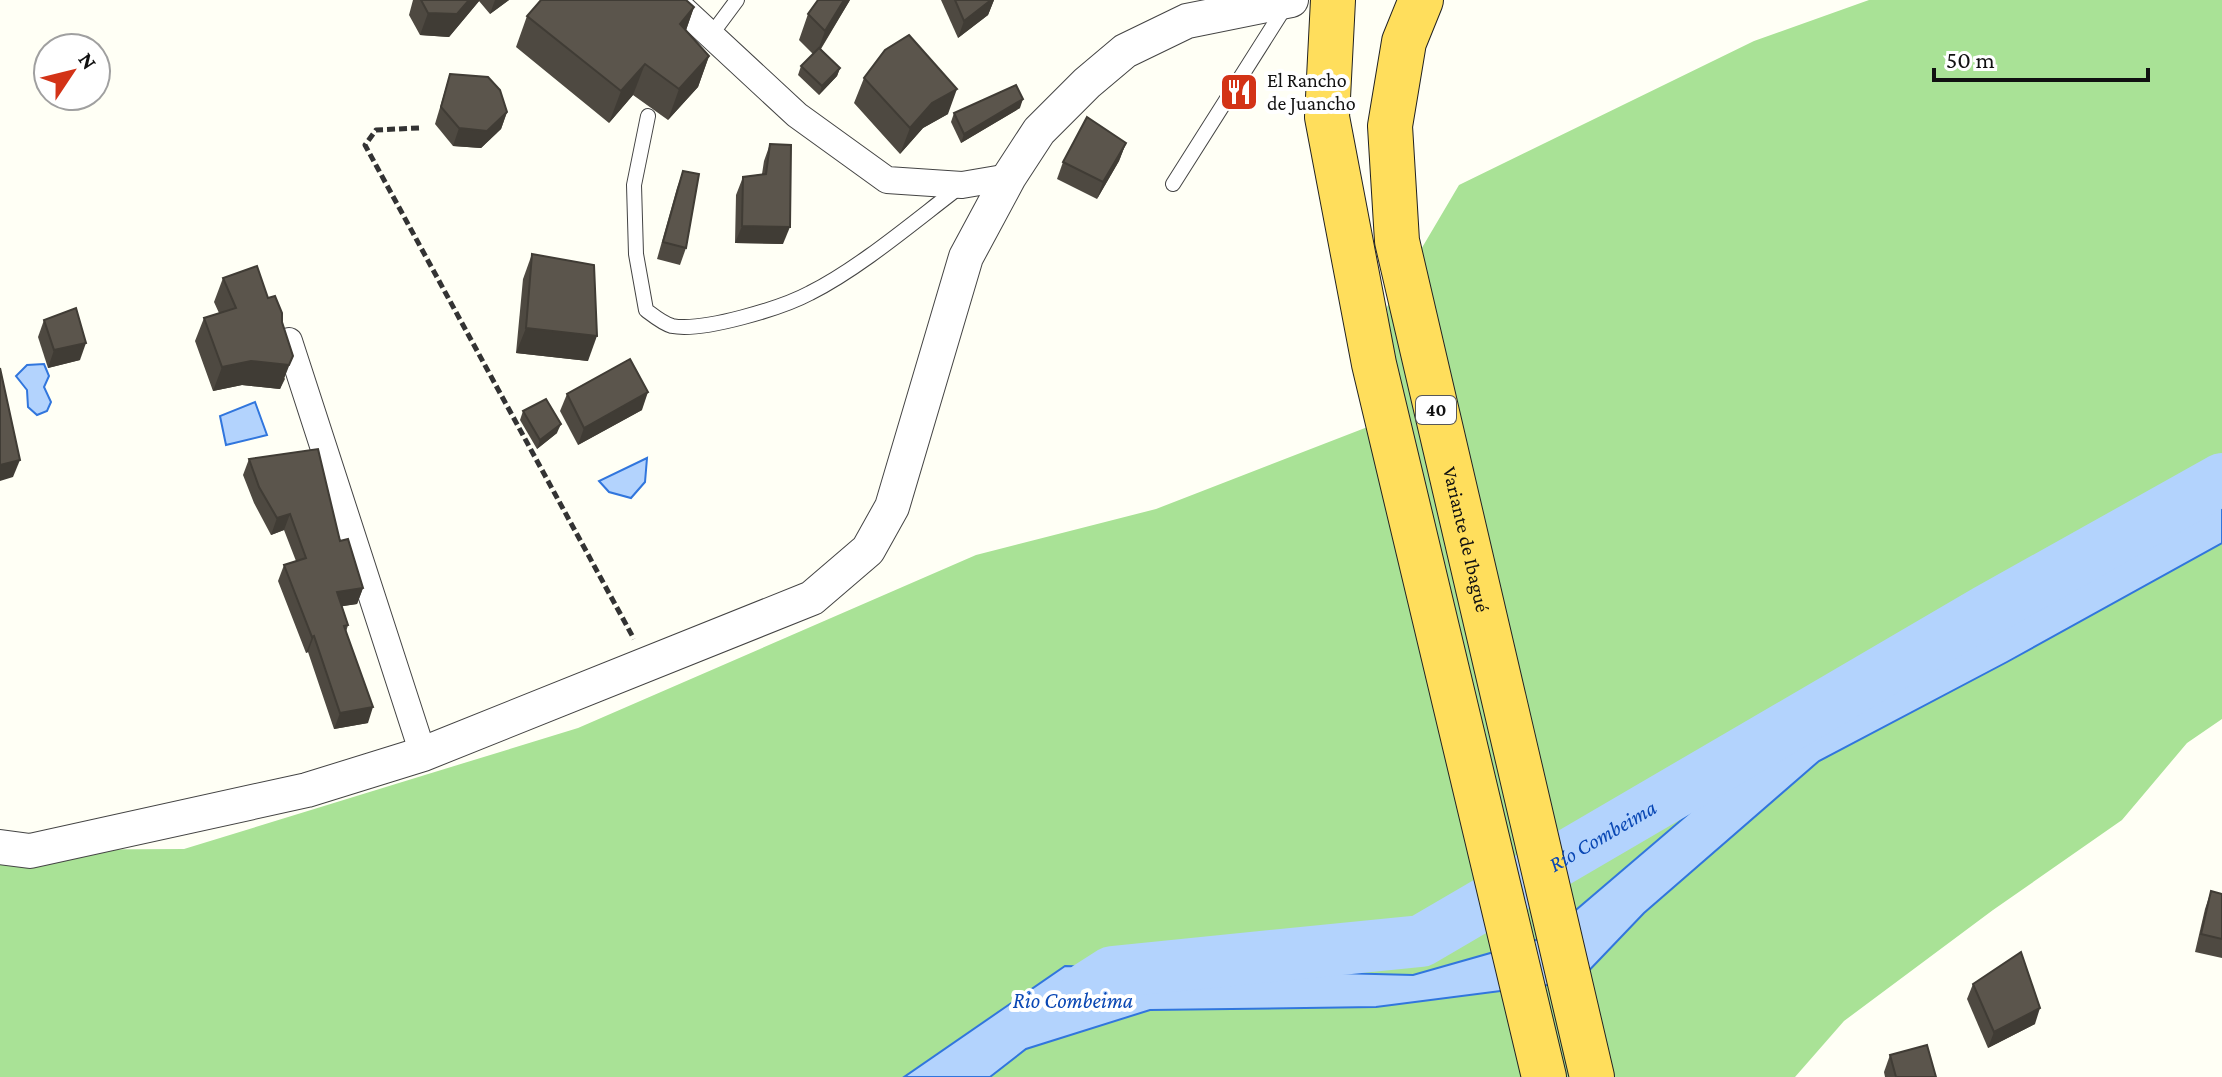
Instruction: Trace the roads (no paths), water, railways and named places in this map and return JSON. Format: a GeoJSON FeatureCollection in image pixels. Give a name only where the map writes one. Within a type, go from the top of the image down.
{"type":"FeatureCollection","features":[{"type":"Feature","properties":{"kind":"highway","name":"40"},"geometry":{"type":"LineString","coordinates":[[1333,0],[1327,117],[1374,364],[1544,1077]]}},
{"type":"Feature","properties":{"kind":"highway","name":"Variante de Ibagué"},"geometry":{"type":"LineString","coordinates":[[1421,0],[1404,42],[1390,126],[1397,241],[1592,1077]]}},
{"type":"Feature","properties":{"kind":"street"},"geometry":{"type":"LineString","coordinates":[[673,0],[797,115],[887,180],[962,185],[1009,177]]}},
{"type":"Feature","properties":{"kind":"street"},"geometry":{"type":"LineString","coordinates":[[0,847],[30,851],[292,793],[423,754],[812,598],[868,550],[892,507],[966,257],[1009,177],[1039,131],[1087,83],[1125,51],[1187,21],[1290,0]]}},
{"type":"Feature","properties":{"kind":"street"},"geometry":{"type":"LineString","coordinates":[[289,341],[423,754]]}},
{"type":"Feature","properties":{"kind":"lane"},"geometry":{"type":"LineString","coordinates":[[711,35],[737,0]]}},
{"type":"Feature","properties":{"kind":"lane"},"geometry":{"type":"LineString","coordinates":[[1173,184],[1290,0]]}},
{"type":"Feature","properties":{"kind":"lane"},"geometry":{"type":"LineString","coordinates":[[648,116],[634,185],[636,254],[646,310],[673,326],[728,322],[810,294],[865,258],[962,185]]}},
{"type":"Feature","properties":{"kind":"water"},"geometry":{"type":"Polygon","coordinates":[[[44,364],[49,376],[44,387],[51,402],[47,411],[37,415],[28,407],[27,390],[16,376],[27,365],[44,364]]]}},
{"type":"Feature","properties":{"kind":"water"},"geometry":{"type":"Polygon","coordinates":[[[255,402],[267,435],[226,445],[220,416],[255,402]]]}},
{"type":"Feature","properties":{"kind":"water"},"geometry":{"type":"Polygon","coordinates":[[[647,458],[645,482],[631,498],[609,492],[599,481],[647,458]]]}},
{"type":"Feature","properties":{"kind":"water","name":"Rio Combeima"},"geometry":{"type":"Polygon","coordinates":[[[2222,503],[2222,543],[1819,761],[1644,913],[1579,981],[1376,1007],[1150,1010],[1026,1049],[990,1077],[904,1077],[1065,966],[1413,975],[1543,938],[1693,810],[1883,693],[2085,583],[2222,503]]]}},
{"type":"Feature","properties":{"kind":"waterway","name":"Río Combeima"},"geometry":{"type":"LineString","coordinates":[[1087,988],[1112,972],[1421,941],[1986,611],[2222,479]]}},
{"type":"Feature","properties":{"kind":"place","name":"El Rancho de Juancho"},"geometry":{"type":"Point","coordinates":[1239,92]}}]}
